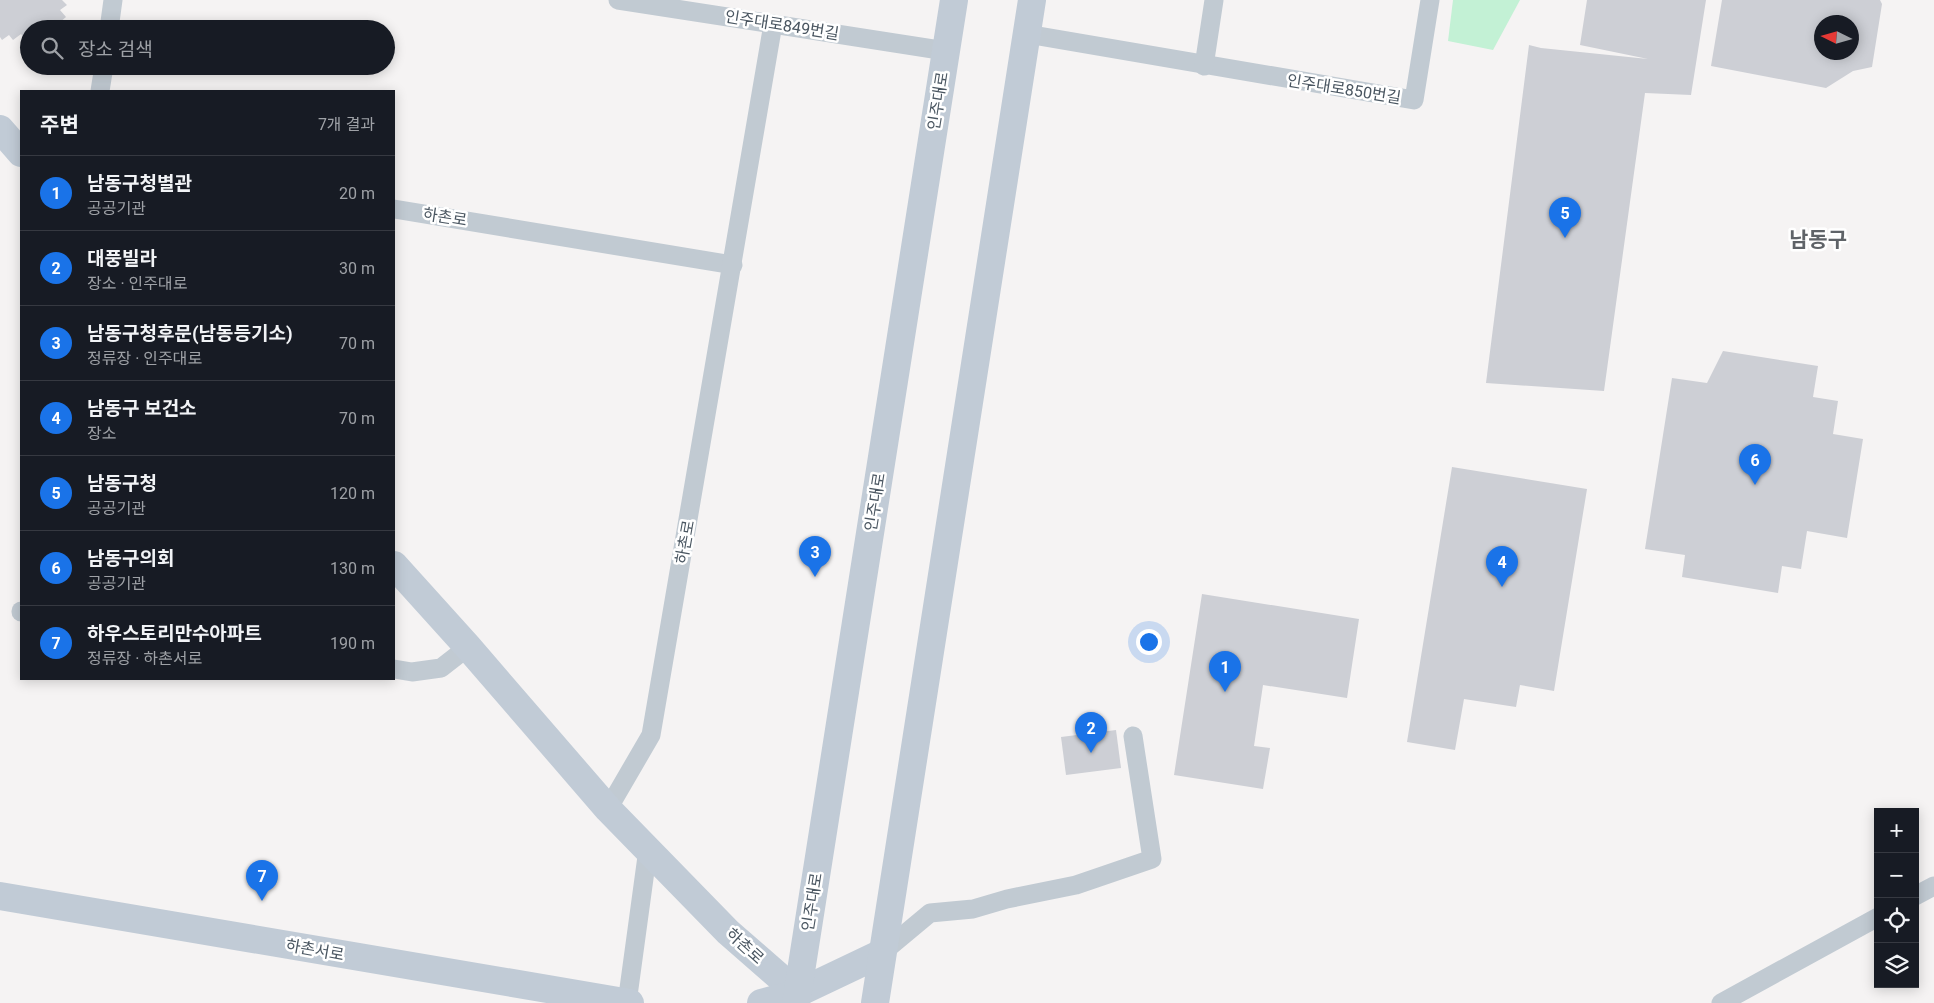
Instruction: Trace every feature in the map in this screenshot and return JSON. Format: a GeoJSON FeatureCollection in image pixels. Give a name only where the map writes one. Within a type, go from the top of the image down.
{"type":"FeatureCollection","features":[{"type":"Feature","properties":{"kind":"main road","name":"인주대로"},"geometry":{"type":"LineString","coordinates":[[797,998],[954,0]]}},
{"type":"Feature","properties":{"kind":"main road"},"geometry":{"type":"LineString","coordinates":[[875,1003],[1032,0]]}},
{"type":"Feature","properties":{"kind":"main road"},"geometry":{"type":"LineString","coordinates":[[0,129],[20,152]]}},
{"type":"Feature","properties":{"kind":"main road","name":"하촌로"},"geometry":{"type":"LineString","coordinates":[[395,566],[468,647],[608,809],[728,932],[797,998]]}},
{"type":"Feature","properties":{"kind":"main road","name":"하촌서로"},"geometry":{"type":"LineString","coordinates":[[0,896],[628,1003]]}},
{"type":"Feature","properties":{"kind":"main road"},"geometry":{"type":"LineString","coordinates":[[762,1003],[797,998],[882,953]]}},
{"type":"Feature","properties":{"kind":"lane"},"geometry":{"type":"LineString","coordinates":[[111,20],[114,0]]}},
{"type":"Feature","properties":{"kind":"lane","name":"인주대로849번길"},"geometry":{"type":"LineString","coordinates":[[618,0],[946,51]]}},
{"type":"Feature","properties":{"kind":"lane"},"geometry":{"type":"LineString","coordinates":[[1204,66],[1214,0]]}},
{"type":"Feature","properties":{"kind":"lane","name":"인주대로850번길"},"geometry":{"type":"LineString","coordinates":[[1026,34],[1204,66],[1414,100],[1430,0]]}},
{"type":"Feature","properties":{"kind":"lane","name":"하촌로"},"geometry":{"type":"LineString","coordinates":[[608,809],[651,736],[773,24]]}},
{"type":"Feature","properties":{"kind":"lane"},"geometry":{"type":"LineString","coordinates":[[100,90],[103,75]]}},
{"type":"Feature","properties":{"kind":"lane","name":"하촌로"},"geometry":{"type":"LineString","coordinates":[[395,209],[733,265]]}},
{"type":"Feature","properties":{"kind":"lane"},"geometry":{"type":"LineString","coordinates":[[395,669],[412,672],[441,668],[468,647]]}},
{"type":"Feature","properties":{"kind":"lane"},"geometry":{"type":"LineString","coordinates":[[882,953],[930,913],[973,908],[1076,884],[1152,859],[1133,736]]}},
{"type":"Feature","properties":{"kind":"lane"},"geometry":{"type":"LineString","coordinates":[[628,1003],[648,849]]}},
{"type":"Feature","properties":{"kind":"lane"},"geometry":{"type":"LineString","coordinates":[[1919,894],[1934,886]]}},
{"type":"Feature","properties":{"kind":"lane"},"geometry":{"type":"LineString","coordinates":[[1721,1003],[1874,919]]}},
{"type":"Feature","properties":{"kind":"green space"},"geometry":{"type":"Polygon","coordinates":[[[1453,0],[1520,0],[1493,50],[1448,41],[1453,0]]]}},
{"type":"Feature","properties":{"kind":"building"},"geometry":{"type":"Polygon","coordinates":[[[0,0],[62,0],[67,5],[60,10],[66,17],[62,20],[20,20],[20,35],[13,40],[9,35],[2,40],[0,37],[0,0]]]}},
{"type":"Feature","properties":{"kind":"building"},"geometry":{"type":"Polygon","coordinates":[[[1587,0],[1706,0],[1691,95],[1645,93],[1604,391],[1486,383],[1529,45],[1541,48],[1648,59],[1580,45],[1587,0]]]}},
{"type":"Feature","properties":{"kind":"building"},"geometry":{"type":"Polygon","coordinates":[[[1722,0],[1880,0],[1882,4],[1872,67],[1853,71],[1826,88],[1711,66],[1722,0]]]}},
{"type":"Feature","properties":{"kind":"building"},"geometry":{"type":"Polygon","coordinates":[[[1723,351],[1818,366],[1813,397],[1838,401],[1833,434],[1863,439],[1847,538],[1807,531],[1801,569],[1782,566],[1778,593],[1682,577],[1685,555],[1645,549],[1672,378],[1707,383],[1723,351]]]}},
{"type":"Feature","properties":{"kind":"building"},"geometry":{"type":"Polygon","coordinates":[[[1452,467],[1587,489],[1554,691],[1520,685],[1516,707],[1464,699],[1455,750],[1407,742],[1452,467]]]}},
{"type":"Feature","properties":{"kind":"building"},"geometry":{"type":"Polygon","coordinates":[[[1202,594],[1359,619],[1347,698],[1263,685],[1254,746],[1270,748],[1263,789],[1174,775],[1202,594]]]}},
{"type":"Feature","properties":{"kind":"building"},"geometry":{"type":"Polygon","coordinates":[[[1116,730],[1121,768],[1066,775],[1061,737],[1116,730]]]}},
{"type":"Feature","properties":{"kind":"place","name":"남동구청"},"geometry":{"type":"Point","coordinates":[1565,238]}},
{"type":"Feature","properties":{"kind":"place","name":"남동구의회"},"geometry":{"type":"Point","coordinates":[1755,485]}},
{"type":"Feature","properties":{"kind":"place","name":"남동구청후문(남동등기소)"},"geometry":{"type":"Point","coordinates":[815,577]}},
{"type":"Feature","properties":{"kind":"place","name":"남동구 보건소"},"geometry":{"type":"Point","coordinates":[1502,587]}},
{"type":"Feature","properties":{"kind":"place","name":"남동구청별관"},"geometry":{"type":"Point","coordinates":[1225,692]}},
{"type":"Feature","properties":{"kind":"place","name":"대풍빌라"},"geometry":{"type":"Point","coordinates":[1091,753]}},
{"type":"Feature","properties":{"kind":"place","name":"하우스토리만수아파트"},"geometry":{"type":"Point","coordinates":[262,901]}},
{"type":"Feature","properties":{"kind":"district","name":"남동구"},"geometry":{"type":"Point","coordinates":[1818,240]}}]}
